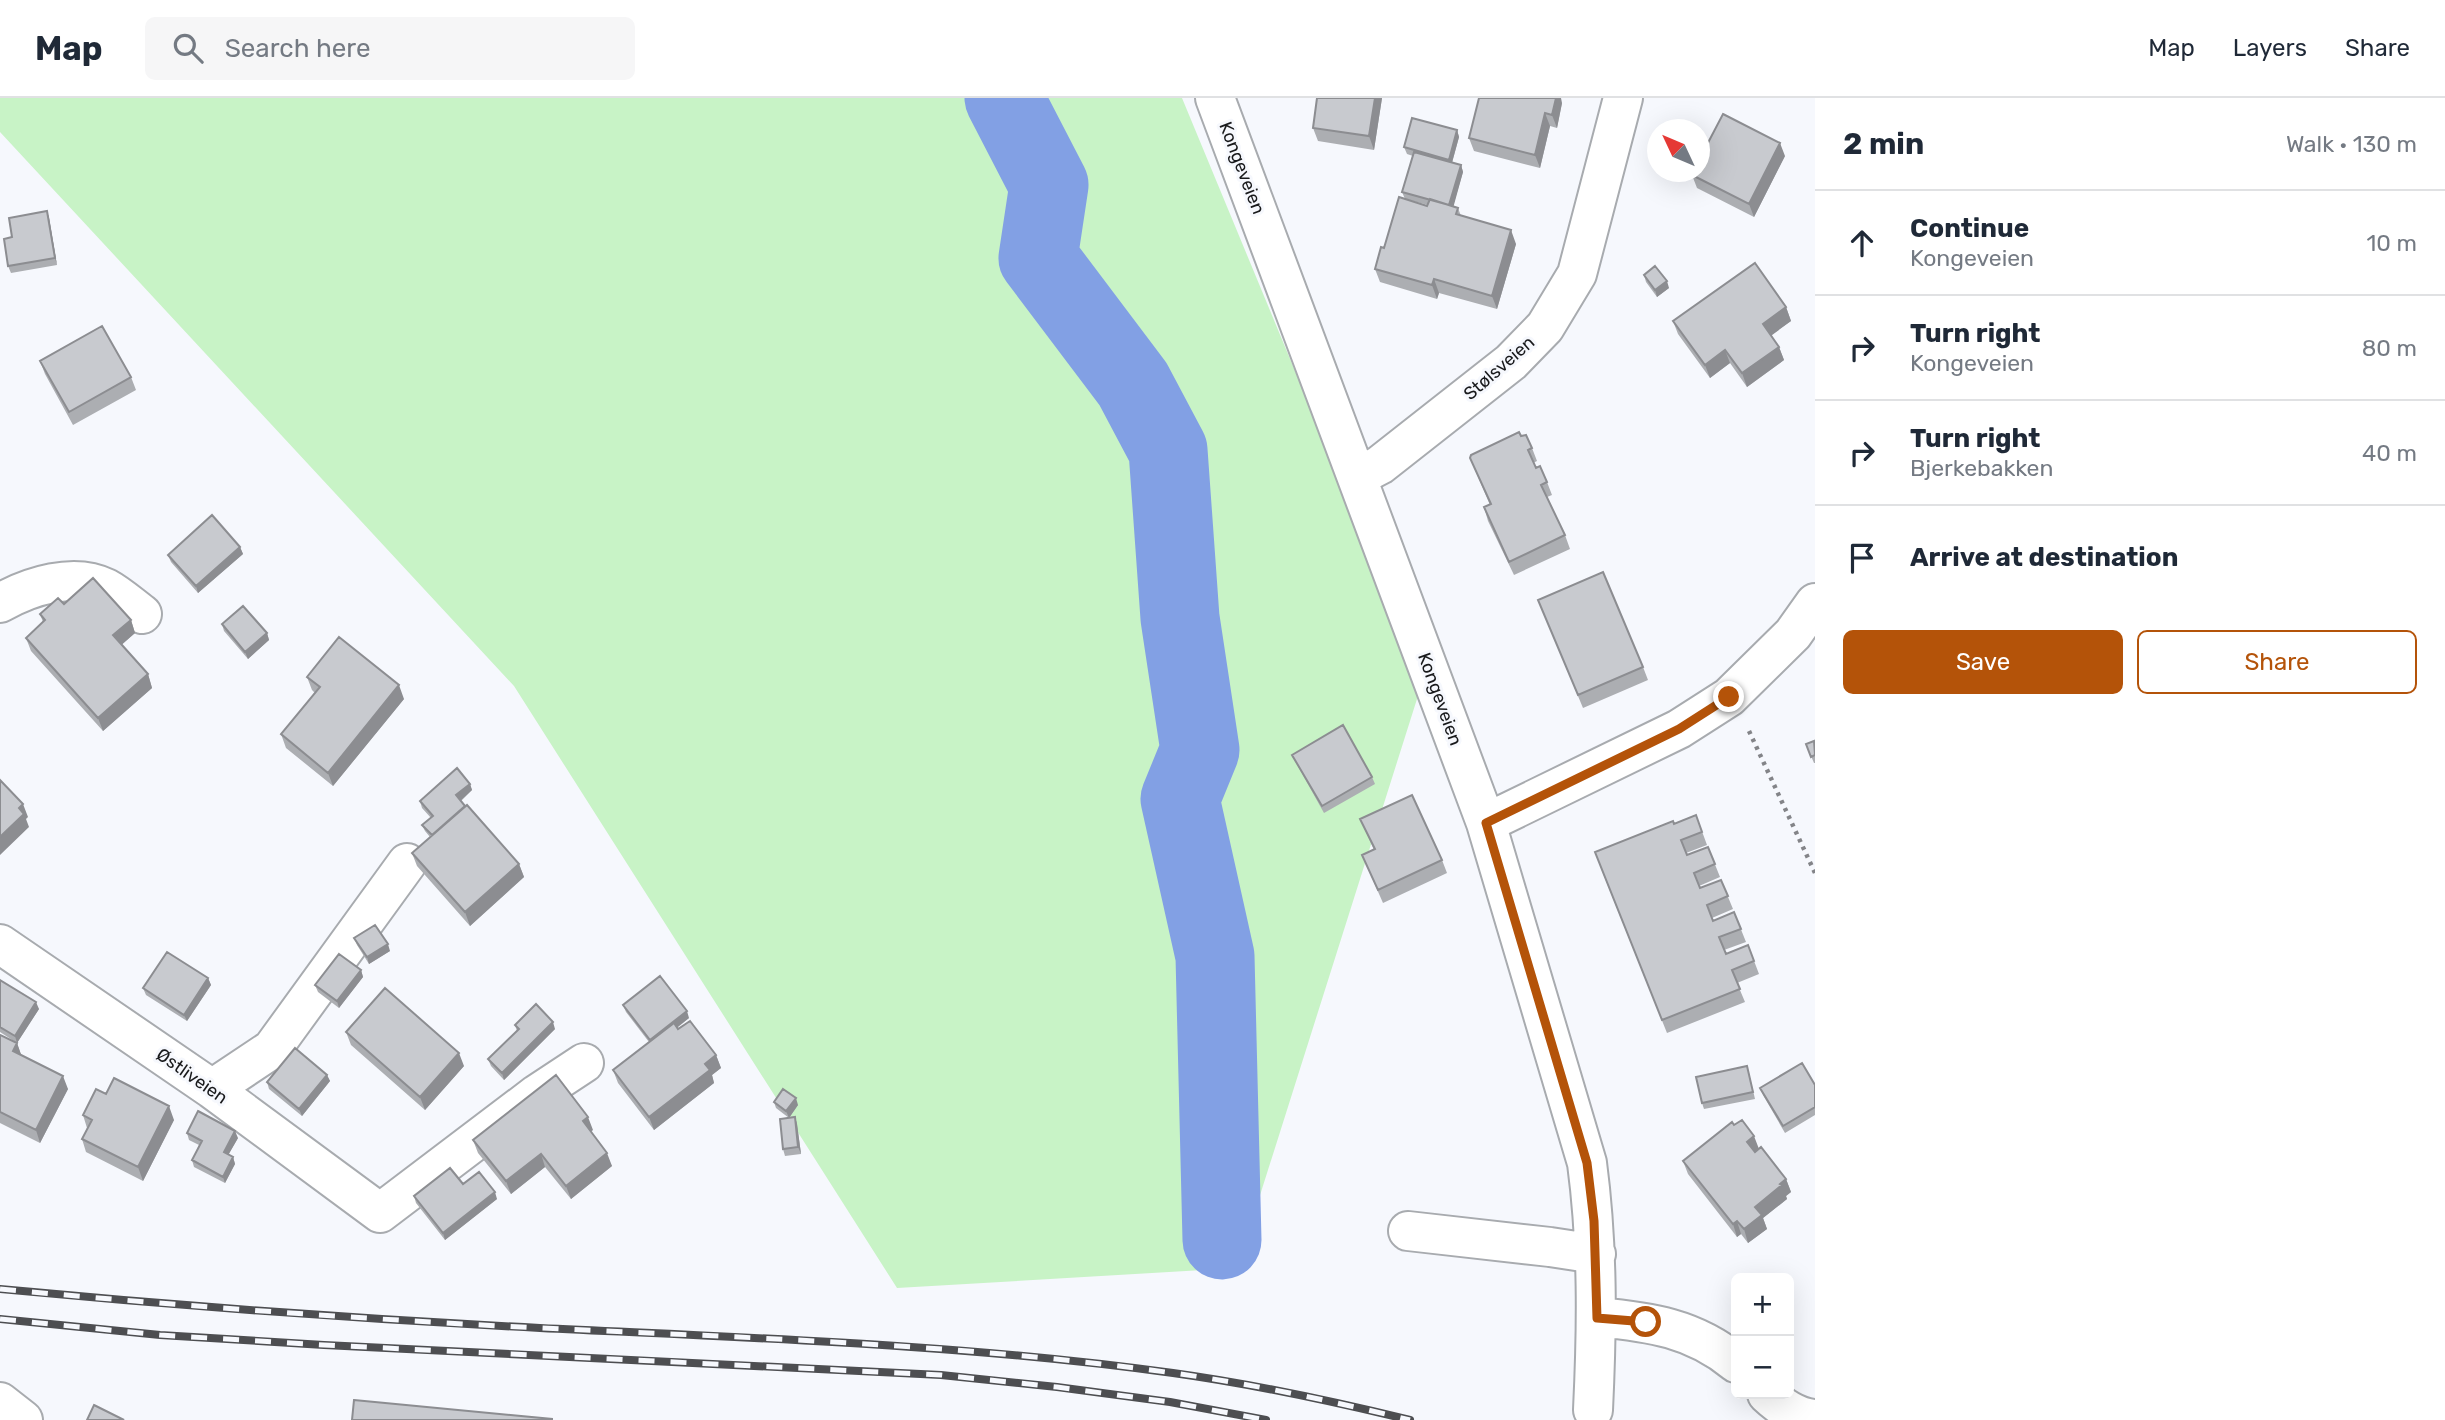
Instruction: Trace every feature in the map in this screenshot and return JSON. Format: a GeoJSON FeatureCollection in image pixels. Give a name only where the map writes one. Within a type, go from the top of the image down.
{"type":"FeatureCollection","features":[{"type":"Feature","properties":{"kind":"street","name":"Kongeveien"},"geometry":{"type":"LineString","coordinates":[[1215,98],[1486,823],[1587,1163],[1596,1254],[1597,1318],[1593,1410]]}},
{"type":"Feature","properties":{"kind":"street","name":"Stølsveien"},"geometry":{"type":"LineString","coordinates":[[1357,477],[1380,465],[1511,362],[1545,327],[1577,274],[1623,98]]}},
{"type":"Feature","properties":{"kind":"street"},"geometry":{"type":"LineString","coordinates":[[0,603],[44,585],[81,580],[106,588],[142,614]]}},
{"type":"Feature","properties":{"kind":"street"},"geometry":{"type":"LineString","coordinates":[[1486,823],[1679,729],[1729,697],[1793,635],[1815,603]]}},
{"type":"Feature","properties":{"kind":"street"},"geometry":{"type":"LineString","coordinates":[[212,1089],[272,1049],[407,863]]}},
{"type":"Feature","properties":{"kind":"street","name":"Østliveien"},"geometry":{"type":"LineString","coordinates":[[0,944],[212,1089],[380,1213],[537,1094],[583,1063]]}},
{"type":"Feature","properties":{"kind":"street"},"geometry":{"type":"LineString","coordinates":[[1408,1231],[1596,1254]]}},
{"type":"Feature","properties":{"kind":"street"},"geometry":{"type":"LineString","coordinates":[[1597,1318],[1646,1322],[1676,1330],[1715,1346],[1731,1359]]}},
{"type":"Feature","properties":{"kind":"street"},"geometry":{"type":"LineString","coordinates":[[1774,1399],[1785,1409],[1815,1419]]}},
{"type":"Feature","properties":{"kind":"street"},"geometry":{"type":"LineString","coordinates":[[0,1402],[23,1420]]}},
{"type":"Feature","properties":{"kind":"path"},"geometry":{"type":"LineString","coordinates":[[1729,697],[1758,749],[1815,873]]}},
{"type":"Feature","properties":{"kind":"green space"},"geometry":{"type":"Polygon","coordinates":[[[0,98],[1182,98],[1423,680],[1237,1268],[897,1288],[514,686],[0,132],[0,98]]]}},
{"type":"Feature","properties":{"kind":"building"},"geometry":{"type":"Polygon","coordinates":[[[1317,98],[1375,98],[1369,136],[1313,128],[1317,98]]]}},
{"type":"Feature","properties":{"kind":"building"},"geometry":{"type":"Polygon","coordinates":[[[1479,98],[1556,98],[1552,115],[1545,113],[1535,155],[1469,138],[1479,98]]]}},
{"type":"Feature","properties":{"kind":"building"},"geometry":{"type":"Polygon","coordinates":[[[1723,114],[1780,143],[1749,204],[1706,182],[1710,182],[1710,139],[1723,114]]]}},
{"type":"Feature","properties":{"kind":"building"},"geometry":{"type":"Polygon","coordinates":[[[1412,118],[1457,130],[1449,160],[1404,147],[1412,118]]]}},
{"type":"Feature","properties":{"kind":"building"},"geometry":{"type":"Polygon","coordinates":[[[1414,152],[1461,165],[1449,205],[1402,192],[1414,152]]]}},
{"type":"Feature","properties":{"kind":"building"},"geometry":{"type":"Polygon","coordinates":[[[1399,197],[1427,206],[1430,199],[1458,208],[1456,214],[1511,230],[1492,296],[1434,279],[1432,285],[1375,269],[1399,197]]]}},
{"type":"Feature","properties":{"kind":"building"},"geometry":{"type":"Polygon","coordinates":[[[47,211],[55,258],[8,266],[4,239],[12,237],[9,218],[47,211]]]}},
{"type":"Feature","properties":{"kind":"building"},"geometry":{"type":"Polygon","coordinates":[[[1755,263],[1786,307],[1763,324],[1779,347],[1742,373],[1725,350],[1705,365],[1673,321],[1755,263]]]}},
{"type":"Feature","properties":{"kind":"building"},"geometry":{"type":"Polygon","coordinates":[[[1655,266],[1667,281],[1655,290],[1644,275],[1655,266]]]}},
{"type":"Feature","properties":{"kind":"building"},"geometry":{"type":"Polygon","coordinates":[[[102,326],[131,377],[69,412],[40,361],[102,326]]]}},
{"type":"Feature","properties":{"kind":"building"},"geometry":{"type":"Polygon","coordinates":[[[1519,432],[1521,436],[1526,435],[1532,448],[1528,450],[1536,468],[1540,466],[1547,482],[1541,485],[1565,535],[1509,562],[1484,507],[1491,504],[1470,458],[1471,455],[1519,432]]]}},
{"type":"Feature","properties":{"kind":"building"},"geometry":{"type":"Polygon","coordinates":[[[212,515],[240,547],[196,586],[168,555],[212,515]]]}},
{"type":"Feature","properties":{"kind":"building"},"geometry":{"type":"Polygon","coordinates":[[[1603,572],[1643,667],[1578,695],[1538,600],[1603,572]]]}},
{"type":"Feature","properties":{"kind":"building"},"geometry":{"type":"Polygon","coordinates":[[[93,578],[131,620],[113,635],[148,674],[98,718],[26,638],[45,620],[40,614],[58,598],[64,604],[93,578]]]}},
{"type":"Feature","properties":{"kind":"building"},"geometry":{"type":"Polygon","coordinates":[[[243,606],[267,633],[245,652],[222,624],[243,606]]]}},
{"type":"Feature","properties":{"kind":"building"},"geometry":{"type":"Polygon","coordinates":[[[339,637],[399,685],[328,773],[281,734],[320,687],[307,677],[339,637]]]}},
{"type":"Feature","properties":{"kind":"building"},"geometry":{"type":"Polygon","coordinates":[[[1343,725],[1372,777],[1322,806],[1292,755],[1343,725]]]}},
{"type":"Feature","properties":{"kind":"building"},"geometry":{"type":"Polygon","coordinates":[[[1814,741],[1815,755],[1811,757],[1806,744],[1814,741]]]}},
{"type":"Feature","properties":{"kind":"building"},"geometry":{"type":"Polygon","coordinates":[[[457,768],[470,784],[456,795],[465,806],[432,835],[422,825],[433,816],[420,801],[457,768]]]}},
{"type":"Feature","properties":{"kind":"building"},"geometry":{"type":"Polygon","coordinates":[[[0,780],[23,804],[19,808],[24,814],[0,837],[0,780]]]}},
{"type":"Feature","properties":{"kind":"building"},"geometry":{"type":"Polygon","coordinates":[[[1412,795],[1442,860],[1378,890],[1362,855],[1375,849],[1360,819],[1412,795]]]}},
{"type":"Feature","properties":{"kind":"building"},"geometry":{"type":"Polygon","coordinates":[[[467,805],[519,864],[465,912],[412,853],[467,805]]]}},
{"type":"Feature","properties":{"kind":"building"},"geometry":{"type":"Polygon","coordinates":[[[1696,815],[1702,832],[1681,840],[1687,855],[1708,847],[1715,864],[1694,873],[1700,888],[1721,880],[1728,896],[1707,905],[1713,921],[1734,912],[1741,929],[1719,937],[1726,954],[1748,945],[1754,961],[1732,970],[1740,989],[1662,1020],[1595,852],[1673,821],[1674,824],[1696,815]]]}},
{"type":"Feature","properties":{"kind":"building"},"geometry":{"type":"Polygon","coordinates":[[[375,925],[388,944],[367,957],[354,938],[375,925]]]}},
{"type":"Feature","properties":{"kind":"building"},"geometry":{"type":"Polygon","coordinates":[[[167,952],[208,978],[184,1015],[143,988],[167,952]]]}},
{"type":"Feature","properties":{"kind":"building"},"geometry":{"type":"Polygon","coordinates":[[[339,954],[361,970],[337,1001],[315,985],[339,954]]]}},
{"type":"Feature","properties":{"kind":"building"},"geometry":{"type":"Polygon","coordinates":[[[660,976],[687,1011],[650,1040],[623,1005],[660,976]]]}},
{"type":"Feature","properties":{"kind":"building"},"geometry":{"type":"Polygon","coordinates":[[[0,980],[36,1002],[15,1036],[0,1027],[0,980]]]}},
{"type":"Feature","properties":{"kind":"building"},"geometry":{"type":"Polygon","coordinates":[[[385,988],[459,1053],[420,1097],[346,1032],[385,988]]]}},
{"type":"Feature","properties":{"kind":"building"},"geometry":{"type":"Polygon","coordinates":[[[536,1004],[553,1022],[502,1073],[488,1059],[519,1029],[515,1025],[536,1004]]]}},
{"type":"Feature","properties":{"kind":"building"},"geometry":{"type":"Polygon","coordinates":[[[690,1021],[716,1055],[705,1064],[710,1070],[649,1117],[613,1070],[674,1023],[678,1029],[690,1021]]]}},
{"type":"Feature","properties":{"kind":"building"},"geometry":{"type":"Polygon","coordinates":[[[0,1035],[17,1043],[13,1051],[63,1076],[36,1130],[0,1112],[0,1035]]]}},
{"type":"Feature","properties":{"kind":"building"},"geometry":{"type":"Polygon","coordinates":[[[295,1048],[327,1075],[299,1109],[267,1082],[295,1048]]]}},
{"type":"Feature","properties":{"kind":"building"},"geometry":{"type":"Polygon","coordinates":[[[1802,1063],[1815,1085],[1815,1107],[1783,1126],[1760,1088],[1802,1063]]]}},
{"type":"Feature","properties":{"kind":"building"},"geometry":{"type":"Polygon","coordinates":[[[1747,1066],[1753,1092],[1702,1103],[1696,1077],[1747,1066]]]}},
{"type":"Feature","properties":{"kind":"building"},"geometry":{"type":"Polygon","coordinates":[[[556,1075],[588,1117],[583,1121],[607,1153],[566,1186],[541,1154],[506,1181],[473,1140],[556,1075]]]}},
{"type":"Feature","properties":{"kind":"building"},"geometry":{"type":"Polygon","coordinates":[[[114,1078],[169,1106],[138,1167],[82,1139],[92,1120],[83,1115],[96,1089],[106,1094],[114,1078]]]}},
{"type":"Feature","properties":{"kind":"building"},"geometry":{"type":"Polygon","coordinates":[[[783,1089],[796,1098],[786,1111],[774,1102],[783,1089]]]}},
{"type":"Feature","properties":{"kind":"building"},"geometry":{"type":"Polygon","coordinates":[[[198,1111],[235,1131],[224,1152],[233,1157],[223,1177],[192,1160],[202,1141],[187,1133],[198,1111]]]}},
{"type":"Feature","properties":{"kind":"building"},"geometry":{"type":"Polygon","coordinates":[[[795,1117],[798,1147],[783,1149],[780,1119],[795,1117]]]}},
{"type":"Feature","properties":{"kind":"building"},"geometry":{"type":"Polygon","coordinates":[[[1742,1120],[1754,1136],[1747,1142],[1755,1152],[1761,1147],[1786,1179],[1755,1207],[1762,1215],[1744,1229],[1737,1221],[1733,1224],[1683,1161],[1732,1122],[1734,1125],[1742,1120]]]}},
{"type":"Feature","properties":{"kind":"building"},"geometry":{"type":"Polygon","coordinates":[[[450,1168],[463,1184],[479,1172],[495,1192],[443,1233],[414,1196],[450,1168]]]}},
{"type":"Feature","properties":{"kind":"building"},"geometry":{"type":"Polygon","coordinates":[[[354,1400],[552,1419],[552,1420],[352,1420],[354,1400]]]}},
{"type":"Feature","properties":{"kind":"building"},"geometry":{"type":"Polygon","coordinates":[[[94,1405],[124,1420],[87,1420],[94,1405]]]}},
{"type":"Feature","properties":{"kind":"waterway"},"geometry":{"type":"LineString","coordinates":[[1004,98],[1049,185],[1038,258],[1133,384],[1168,450],[1180,618],[1200,750],[1180,799],[1215,956],[1222,1240]]}},
{"type":"Feature","properties":{"kind":"railway"},"geometry":{"type":"LineString","coordinates":[[0,1289],[338,1316],[857,1343],[1015,1355],[1203,1377],[1410,1420]]}},
{"type":"Feature","properties":{"kind":"railway"},"geometry":{"type":"LineString","coordinates":[[0,1319],[160,1335],[324,1345],[941,1375],[1170,1402],[1266,1420]]}},
{"type":"Feature","properties":{"kind":"route"},"geometry":{"type":"LineString","coordinates":[[1646,1322],[1597,1318],[1594,1221],[1587,1163],[1486,823],[1679,729],[1729,697]]}}]}
